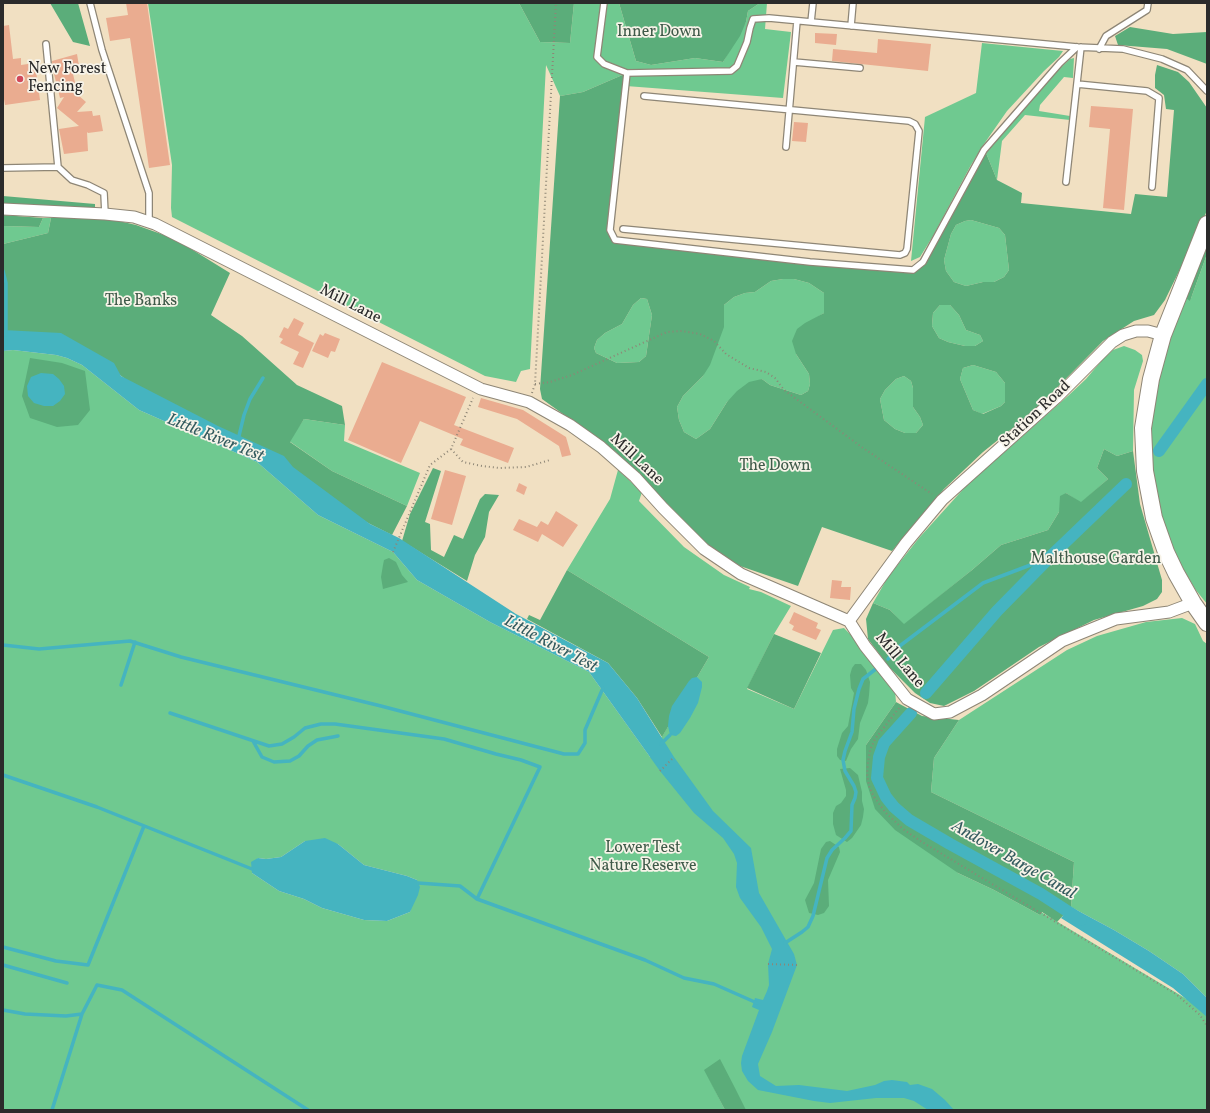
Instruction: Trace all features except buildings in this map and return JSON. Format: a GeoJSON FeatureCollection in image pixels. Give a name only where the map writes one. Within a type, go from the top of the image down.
{"type":"FeatureCollection","features":[{"type":"Feature","properties":{"kind":"street","name":"Mill Lane"},"geometry":{"type":"LineString","coordinates":[[3,209],[134,216],[149,222],[481,388],[529,402],[570,425],[601,447],[635,477],[663,508],[704,548],[741,574],[849,621],[865,646],[907,699],[934,714],[950,712],[982,695],[1062,641],[1116,618],[1169,612],[1193,603]]}},
{"type":"Feature","properties":{"kind":"street"},"geometry":{"type":"LineString","coordinates":[[1207,224],[1163,335],[1151,379],[1143,428],[1145,471],[1154,518],[1166,552],[1176,574],[1207,623]]}},
{"type":"Feature","properties":{"kind":"street","name":"Station Road"},"geometry":{"type":"LineString","coordinates":[[849,621],[906,543],[942,500],[1056,398],[1112,342],[1123,335],[1136,331],[1148,331],[1163,335]]}},
{"type":"Feature","properties":{"kind":"lane"},"geometry":{"type":"LineString","coordinates":[[90,3],[102,50],[149,193],[149,222]]}},
{"type":"Feature","properties":{"kind":"lane"},"geometry":{"type":"LineString","coordinates":[[604,3],[597,57],[604,64],[627,73],[731,71],[737,66],[740,60],[747,42],[753,19],[766,18],[1099,49],[1123,49],[1162,59],[1187,70],[1207,91]]}},
{"type":"Feature","properties":{"kind":"lane"},"geometry":{"type":"LineString","coordinates":[[811,22],[813,3]]}},
{"type":"Feature","properties":{"kind":"lane"},"geometry":{"type":"LineString","coordinates":[[851,26],[853,3]]}},
{"type":"Feature","properties":{"kind":"lane"},"geometry":{"type":"LineString","coordinates":[[1099,49],[1106,36],[1147,10],[1148,3]]}},
{"type":"Feature","properties":{"kind":"lane"},"geometry":{"type":"LineString","coordinates":[[786,147],[798,20]]}},
{"type":"Feature","properties":{"kind":"lane"},"geometry":{"type":"LineString","coordinates":[[46,44],[58,167],[72,180],[88,185],[104,193],[104,214]]}},
{"type":"Feature","properties":{"kind":"lane"},"geometry":{"type":"LineString","coordinates":[[627,73],[610,230],[616,240],[810,262],[913,270],[923,262],[984,150],[1060,63],[1079,47]]}},
{"type":"Feature","properties":{"kind":"lane"},"geometry":{"type":"LineString","coordinates":[[1066,182],[1077,84],[1079,47]]}},
{"type":"Feature","properties":{"kind":"lane"},"geometry":{"type":"LineString","coordinates":[[794,62],[860,68]]}},
{"type":"Feature","properties":{"kind":"lane"},"geometry":{"type":"LineString","coordinates":[[1077,84],[1147,91],[1159,98],[1152,187]]}},
{"type":"Feature","properties":{"kind":"lane"},"geometry":{"type":"LineString","coordinates":[[623,229],[900,255],[905,253],[908,249],[919,131],[916,124],[909,121],[644,96]]}},
{"type":"Feature","properties":{"kind":"lane"},"geometry":{"type":"LineString","coordinates":[[3,168],[58,167]]}},
{"type":"Feature","properties":{"kind":"path"},"geometry":{"type":"LineString","coordinates":[[529,402],[535,384],[556,3]]}},
{"type":"Feature","properties":{"kind":"path"},"geometry":{"type":"LineString","coordinates":[[535,384],[550,382],[572,375],[667,332],[682,331],[700,334],[714,341],[726,354],[749,368],[766,372],[775,378],[784,390],[863,448],[942,500]]}},
{"type":"Feature","properties":{"kind":"path"},"geometry":{"type":"LineString","coordinates":[[393,552],[430,465],[451,449],[474,396]]}},
{"type":"Feature","properties":{"kind":"path"},"geometry":{"type":"LineString","coordinates":[[451,449],[463,462],[482,466],[500,468],[526,467],[550,460]]}},
{"type":"Feature","properties":{"kind":"path"},"geometry":{"type":"LineString","coordinates":[[907,699],[875,739],[870,750],[867,774],[869,786],[874,797],[886,813],[903,829],[922,842],[1176,994],[1200,1015],[1207,1026]]}},
{"type":"Feature","properties":{"kind":"path"},"geometry":{"type":"LineString","coordinates":[[660,771],[674,757]]}},
{"type":"Feature","properties":{"kind":"path"},"geometry":{"type":"LineString","coordinates":[[768,964],[797,965]]}},
{"type":"Feature","properties":{"kind":"green space"},"geometry":{"type":"Polygon","coordinates":[[[50,3],[78,3],[90,46],[73,42],[50,3]]]}},
{"type":"Feature","properties":{"kind":"green space"},"geometry":{"type":"Polygon","coordinates":[[[148,3],[519,3],[540,42],[570,43],[574,3],[619,3],[636,61],[651,65],[695,58],[723,62],[746,22],[748,11],[760,3],[767,3],[765,29],[791,32],[783,98],[626,86],[627,73],[583,92],[560,96],[546,65],[530,369],[521,371],[516,382],[485,376],[172,217],[172,165],[148,3]]]}},
{"type":"Feature","properties":{"kind":"green space"},"geometry":{"type":"Polygon","coordinates":[[[519,3],[574,3],[570,43],[540,42],[519,3]]]}},
{"type":"Feature","properties":{"kind":"green space","name":"Inner Down"},"geometry":{"type":"Polygon","coordinates":[[[619,3],[760,3],[748,11],[746,22],[740,36],[723,62],[695,58],[651,65],[636,61],[619,3]]]}},
{"type":"Feature","properties":{"kind":"green space"},"geometry":{"type":"Polygon","coordinates":[[[1130,27],[1173,34],[1207,32],[1207,64],[1167,49],[1118,45],[1115,36],[1130,27]]]}},
{"type":"Feature","properties":{"kind":"green space"},"geometry":{"type":"Polygon","coordinates":[[[982,43],[1063,51],[1007,111],[971,165],[920,257],[911,261],[925,117],[976,93],[982,43]]]}},
{"type":"Feature","properties":{"kind":"green space"},"geometry":{"type":"Polygon","coordinates":[[[1074,58],[1073,78],[1064,77],[1040,105],[1039,111],[1070,116],[1070,120],[1025,115],[1002,141],[997,180],[986,153],[1057,71],[1070,59],[1074,58]]]}},
{"type":"Feature","properties":{"kind":"green space","name":"The Down"},"geometry":{"type":"Polygon","coordinates":[[[1157,65],[1178,72],[1189,82],[1207,108],[1207,210],[1201,226],[1165,300],[1154,315],[1134,321],[1103,341],[1034,411],[983,452],[944,489],[892,551],[822,527],[798,586],[740,566],[710,547],[616,452],[542,399],[540,389],[560,96],[583,92],[627,73],[610,230],[616,240],[913,270],[923,262],[986,153],[997,180],[1022,193],[1021,203],[1131,214],[1135,194],[1167,197],[1174,110],[1166,109],[1164,95],[1155,88],[1157,65]],[[971,220],[956,225],[951,234],[944,260],[946,271],[954,282],[966,286],[983,282],[994,282],[1004,277],[1009,270],[1005,235],[999,228],[971,220]],[[794,279],[771,281],[755,292],[745,293],[734,297],[724,305],[724,327],[710,365],[703,376],[683,396],[677,407],[679,420],[684,432],[696,439],[710,429],[727,402],[737,391],[749,382],[762,379],[770,385],[801,395],[808,391],[810,384],[809,374],[796,354],[792,341],[797,329],[824,313],[824,293],[809,283],[794,279]],[[641,298],[633,305],[622,324],[605,333],[597,340],[594,348],[596,353],[617,363],[639,362],[646,356],[652,315],[647,299],[641,298]],[[940,305],[933,313],[932,326],[939,338],[948,342],[965,346],[975,346],[983,341],[980,335],[966,330],[959,315],[950,305],[940,305]],[[973,365],[963,368],[960,379],[973,410],[983,414],[1001,406],[1005,402],[1005,383],[996,372],[973,365]],[[904,376],[896,379],[885,390],[880,399],[884,420],[895,429],[905,433],[916,433],[923,425],[920,417],[913,407],[913,388],[911,381],[904,376]]]}},
{"type":"Feature","properties":{"kind":"green space"},"geometry":{"type":"Polygon","coordinates":[[[3,196],[95,204],[95,207],[74,210],[3,205],[3,196]]]}},
{"type":"Feature","properties":{"kind":"green space"},"geometry":{"type":"Polygon","coordinates":[[[3,215],[43,218],[39,227],[3,226],[3,215]]]}},
{"type":"Feature","properties":{"kind":"green space"},"geometry":{"type":"Polygon","coordinates":[[[43,218],[51,218],[48,233],[3,244],[3,226],[39,227],[43,218]]]}},
{"type":"Feature","properties":{"kind":"green space","name":"The Banks"},"geometry":{"type":"Polygon","coordinates":[[[51,218],[106,218],[136,225],[175,239],[230,273],[211,315],[242,336],[297,385],[342,406],[345,425],[304,419],[290,442],[332,471],[407,506],[392,535],[163,409],[91,352],[3,335],[3,244],[48,233],[51,218]]]}},
{"type":"Feature","properties":{"kind":"green space"},"geometry":{"type":"Polygon","coordinates":[[[971,220],[999,228],[1005,235],[1009,270],[1004,277],[994,282],[983,282],[966,286],[954,282],[946,271],[944,260],[951,234],[956,225],[971,220]]]}},
{"type":"Feature","properties":{"kind":"green space"},"geometry":{"type":"Polygon","coordinates":[[[1207,238],[1207,254],[1190,301],[1186,298],[1207,238]]]}},
{"type":"Feature","properties":{"kind":"green space"},"geometry":{"type":"Polygon","coordinates":[[[1204,247],[1190,301],[1207,254],[1207,604],[1195,589],[1180,563],[1172,553],[1157,507],[1151,473],[1151,417],[1163,356],[1204,247]]]}},
{"type":"Feature","properties":{"kind":"green space"},"geometry":{"type":"Polygon","coordinates":[[[794,279],[809,283],[824,293],[824,313],[816,318],[796,354],[809,374],[810,384],[808,391],[801,395],[770,385],[762,379],[727,402],[710,429],[696,439],[684,432],[679,420],[677,407],[683,396],[703,376],[724,312],[724,305],[734,297],[745,293],[755,292],[771,281],[794,279]]]}},
{"type":"Feature","properties":{"kind":"green space"},"geometry":{"type":"Polygon","coordinates":[[[641,298],[647,299],[652,315],[646,356],[639,362],[617,363],[596,353],[594,348],[597,340],[605,333],[622,324],[633,305],[641,298]]]}},
{"type":"Feature","properties":{"kind":"green space"},"geometry":{"type":"Polygon","coordinates":[[[940,305],[950,305],[959,315],[966,330],[980,335],[983,341],[975,346],[965,346],[939,338],[932,326],[933,313],[940,305]]]}},
{"type":"Feature","properties":{"kind":"green space"},"geometry":{"type":"Polygon","coordinates":[[[1124,346],[1135,350],[1142,355],[1143,361],[1134,390],[1133,451],[1117,456],[1104,449],[1097,468],[1108,479],[1081,503],[1066,493],[1059,512],[1048,530],[1001,545],[904,625],[890,610],[873,603],[888,577],[919,538],[967,485],[1069,395],[1113,350],[1124,346]]]}},
{"type":"Feature","properties":{"kind":"green space","name":"Lower Test Nature Reserve"},"geometry":{"type":"Polygon","coordinates":[[[13,350],[56,355],[67,358],[82,365],[139,410],[257,462],[318,515],[393,552],[417,580],[490,622],[589,672],[650,757],[709,657],[567,570],[610,499],[618,470],[642,492],[639,501],[684,547],[724,575],[750,587],[749,589],[761,592],[791,606],[774,634],[747,689],[794,709],[833,630],[844,628],[854,638],[895,691],[896,702],[866,745],[958,873],[994,890],[1040,915],[1041,912],[1200,1007],[1207,1016],[1207,1110],[735,1110],[705,1070],[725,1110],[3,1110],[3,351],[13,350]],[[305,841],[281,857],[266,859],[258,858],[252,873],[279,891],[304,899],[322,908],[364,920],[387,921],[410,912],[417,880],[364,865],[338,844],[305,841]]]}},
{"type":"Feature","properties":{"kind":"green space"},"geometry":{"type":"Polygon","coordinates":[[[30,358],[62,363],[85,371],[90,410],[78,425],[57,427],[30,418],[22,396],[30,358]]]}},
{"type":"Feature","properties":{"kind":"green space"},"geometry":{"type":"Polygon","coordinates":[[[973,365],[996,372],[1005,383],[1005,402],[1001,406],[982,414],[973,410],[960,379],[963,368],[973,365]]]}},
{"type":"Feature","properties":{"kind":"green space"},"geometry":{"type":"Polygon","coordinates":[[[904,376],[911,381],[913,388],[913,407],[920,417],[923,425],[916,433],[905,433],[895,429],[884,420],[880,399],[885,390],[896,379],[904,376]]]}},
{"type":"Feature","properties":{"kind":"green space"},"geometry":{"type":"Polygon","coordinates":[[[304,419],[345,425],[344,441],[420,473],[407,506],[332,471],[289,441],[304,419]]]}},
{"type":"Feature","properties":{"kind":"green space","name":"Malthouse Garden"},"geometry":{"type":"Polygon","coordinates":[[[1104,449],[1117,456],[1133,451],[1140,504],[1162,580],[1162,592],[1157,599],[1143,606],[1094,620],[1039,647],[974,691],[944,706],[930,703],[915,693],[889,667],[868,639],[866,619],[873,603],[890,610],[904,624],[1001,545],[1048,530],[1059,512],[1060,496],[1066,493],[1081,502],[1108,479],[1097,468],[1104,449]]]}},
{"type":"Feature","properties":{"kind":"green space"},"geometry":{"type":"Polygon","coordinates":[[[433,468],[441,471],[425,522],[430,524],[431,550],[444,557],[454,535],[463,539],[480,499],[485,494],[499,495],[489,512],[485,537],[475,555],[467,581],[402,541],[410,514],[433,468]]]}},
{"type":"Feature","properties":{"kind":"green space"},"geometry":{"type":"Polygon","coordinates":[[[389,558],[396,562],[402,575],[408,582],[383,589],[381,577],[383,565],[384,560],[389,558]]]}},
{"type":"Feature","properties":{"kind":"green space"},"geometry":{"type":"Polygon","coordinates":[[[567,570],[709,657],[662,737],[637,698],[608,663],[527,619],[529,615],[540,620],[567,570]]]}},
{"type":"Feature","properties":{"kind":"green space"},"geometry":{"type":"Polygon","coordinates":[[[1182,618],[1195,624],[1203,641],[1207,644],[1207,998],[1183,974],[1149,951],[1071,907],[1074,862],[931,792],[934,758],[959,720],[1067,650],[1097,636],[1146,622],[1182,618]]]}},
{"type":"Feature","properties":{"kind":"green space"},"geometry":{"type":"Polygon","coordinates":[[[774,634],[821,653],[794,709],[747,688],[774,634]]]}},
{"type":"Feature","properties":{"kind":"green space"},"geometry":{"type":"Polygon","coordinates":[[[855,664],[861,664],[866,670],[870,682],[869,695],[868,703],[860,723],[858,739],[851,749],[846,761],[840,760],[837,756],[837,749],[842,733],[848,726],[854,693],[851,688],[850,675],[855,664]]]}},
{"type":"Feature","properties":{"kind":"green space"},"geometry":{"type":"Polygon","coordinates":[[[896,702],[922,716],[959,720],[934,758],[931,792],[1074,862],[1071,907],[1057,922],[1042,912],[1040,915],[994,890],[958,873],[895,830],[875,809],[866,781],[866,745],[896,702]]]}},
{"type":"Feature","properties":{"kind":"green space"},"geometry":{"type":"Polygon","coordinates":[[[850,768],[858,775],[864,809],[861,825],[852,838],[847,842],[836,835],[833,824],[833,813],[836,806],[841,803],[846,796],[846,790],[840,769],[850,768]]]}},
{"type":"Feature","properties":{"kind":"green space"},"geometry":{"type":"Polygon","coordinates":[[[830,841],[839,847],[840,852],[828,880],[829,906],[824,913],[818,915],[809,913],[805,900],[814,883],[821,849],[826,842],[830,841]]]}},
{"type":"Feature","properties":{"kind":"green space"},"geometry":{"type":"Polygon","coordinates":[[[720,1059],[746,1110],[725,1110],[704,1070],[720,1059]]]}},
{"type":"Feature","properties":{"kind":"water","name":"Little River Test"},"geometry":{"type":"Polygon","coordinates":[[[3,330],[61,333],[114,363],[121,376],[218,426],[284,456],[293,467],[370,524],[399,538],[516,614],[608,663],[637,698],[674,757],[713,811],[751,848],[759,893],[794,954],[797,965],[772,1032],[758,1064],[760,1076],[776,1086],[799,1085],[847,1091],[875,1085],[884,1081],[892,1080],[907,1082],[910,1085],[918,1084],[932,1089],[954,1110],[928,1110],[914,1101],[904,1098],[876,1098],[830,1103],[758,1090],[748,1081],[742,1071],[741,1063],[742,1056],[759,1010],[752,1007],[755,998],[763,1000],[769,985],[768,964],[772,949],[761,927],[740,898],[736,887],[737,863],[734,854],[723,838],[694,813],[660,771],[589,672],[490,622],[417,580],[393,552],[318,515],[257,462],[139,410],[82,365],[56,355],[13,350],[3,351],[3,330]]]}},
{"type":"Feature","properties":{"kind":"water"},"geometry":{"type":"Polygon","coordinates":[[[41,373],[53,374],[64,386],[65,394],[60,401],[53,406],[44,406],[34,403],[28,396],[27,386],[31,377],[41,373]]]}},
{"type":"Feature","properties":{"kind":"water"},"geometry":{"type":"Polygon","coordinates":[[[697,677],[702,682],[698,703],[680,733],[676,736],[670,735],[668,726],[672,706],[689,681],[692,678],[697,677]]]}},
{"type":"Feature","properties":{"kind":"water"},"geometry":{"type":"Polygon","coordinates":[[[325,838],[338,844],[364,865],[417,880],[420,887],[410,912],[387,921],[364,920],[322,908],[304,899],[279,891],[252,873],[251,862],[258,858],[266,859],[281,857],[305,841],[325,838]]]}},
{"type":"Feature","properties":{"kind":"water"},"geometry":{"type":"Polygon","coordinates":[[[1071,907],[1114,930],[1183,974],[1207,998],[1207,1017],[1173,988],[1061,918],[1071,907]]]}},
{"type":"Feature","properties":{"kind":"waterway"},"geometry":{"type":"LineString","coordinates":[[3,271],[6,283],[6,335]]}},
{"type":"Feature","properties":{"kind":"waterway","name":"Little River Test"},"geometry":{"type":"LineString","coordinates":[[238,440],[244,415],[250,399],[263,378]]}},
{"type":"Feature","properties":{"kind":"waterway","name":"Andover Barge Canal"},"geometry":{"type":"LineString","coordinates":[[1159,451],[1207,384]]}},
{"type":"Feature","properties":{"kind":"waterway","name":"Andover Barge Canal"},"geometry":{"type":"LineString","coordinates":[[926,693],[997,611],[1053,554],[1126,484]]}},
{"type":"Feature","properties":{"kind":"waterway"},"geometry":{"type":"LineString","coordinates":[[888,659],[901,645],[983,583],[1049,558]]}},
{"type":"Feature","properties":{"kind":"waterway"},"geometry":{"type":"LineString","coordinates":[[3,645],[39,649],[130,641],[181,657],[381,706],[564,754],[578,754],[585,743],[585,730],[603,688]]}},
{"type":"Feature","properties":{"kind":"waterway"},"geometry":{"type":"LineString","coordinates":[[121,685],[135,642]]}},
{"type":"Feature","properties":{"kind":"waterway"},"geometry":{"type":"LineString","coordinates":[[785,943],[808,927],[813,916],[827,858],[832,850],[851,831],[852,805],[856,792],[845,771],[843,760],[852,732],[854,709],[859,689],[863,679],[877,668]]}},
{"type":"Feature","properties":{"kind":"waterway"},"geometry":{"type":"LineString","coordinates":[[170,713],[269,746],[282,744],[305,728],[321,724],[335,724],[444,739],[521,760],[540,767],[477,899]]}},
{"type":"Feature","properties":{"kind":"waterway","name":"Andover Barge Canal"},"geometry":{"type":"LineString","coordinates":[[911,713],[884,743],[879,757],[877,778],[886,797],[894,807],[909,820],[1041,894],[1081,920]]}},
{"type":"Feature","properties":{"kind":"waterway"},"geometry":{"type":"LineString","coordinates":[[661,744],[670,735]]}},
{"type":"Feature","properties":{"kind":"waterway"},"geometry":{"type":"LineString","coordinates":[[253,741],[262,757],[274,762],[290,761],[299,756],[308,746],[317,740],[338,736]]}},
{"type":"Feature","properties":{"kind":"waterway"},"geometry":{"type":"LineString","coordinates":[[3,775],[97,807],[252,869]]}},
{"type":"Feature","properties":{"kind":"waterway"},"geometry":{"type":"LineString","coordinates":[[3,947],[56,961],[88,965],[144,826]]}},
{"type":"Feature","properties":{"kind":"waterway"},"geometry":{"type":"LineString","coordinates":[[418,883],[460,886],[477,899],[645,960],[684,978],[714,984],[757,1003]]}},
{"type":"Feature","properties":{"kind":"waterway"},"geometry":{"type":"LineString","coordinates":[[3,965],[67,983]]}},
{"type":"Feature","properties":{"kind":"waterway"},"geometry":{"type":"LineString","coordinates":[[52,1110],[82,1014],[97,985],[122,990],[308,1110]]}},
{"type":"Feature","properties":{"kind":"waterway"},"geometry":{"type":"LineString","coordinates":[[3,1010],[25,1014],[66,1016],[82,1014]]}},
{"type":"Feature","properties":{"kind":"place","name":"New Forest Fencing"},"geometry":{"type":"Point","coordinates":[20,79]}}]}
